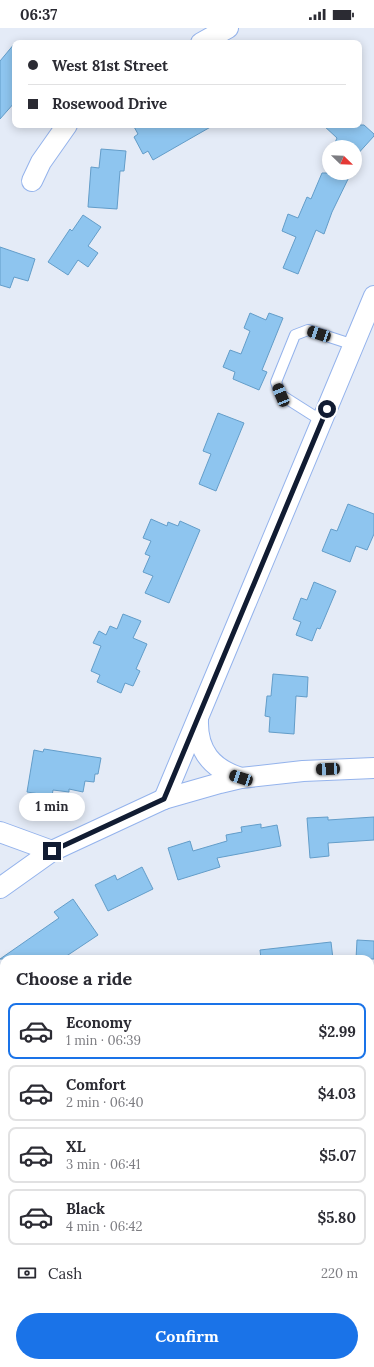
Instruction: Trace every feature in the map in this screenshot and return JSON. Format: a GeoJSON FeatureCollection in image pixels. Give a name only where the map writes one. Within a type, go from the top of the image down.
{"type":"FeatureCollection","features":[{"type":"Feature","properties":{"kind":"street"},"geometry":{"type":"LineString","coordinates":[[206,40],[228,28]]}},
{"type":"Feature","properties":{"kind":"street"},"geometry":{"type":"LineString","coordinates":[[32,181],[41,162],[65,128]]}},
{"type":"Feature","properties":{"kind":"street"},"geometry":{"type":"LineString","coordinates":[[164,799],[374,296]]}},
{"type":"Feature","properties":{"kind":"street"},"geometry":{"type":"LineString","coordinates":[[198,718],[198,733],[200,743],[205,753],[221,770],[229,775],[241,778]]}},
{"type":"Feature","properties":{"kind":"street"},"geometry":{"type":"LineString","coordinates":[[0,888],[52,851],[164,799],[241,778],[303,770],[374,768]]}},
{"type":"Feature","properties":{"kind":"street"},"geometry":{"type":"LineString","coordinates":[[0,832],[52,851]]}},
{"type":"Feature","properties":{"kind":"lane"},"geometry":{"type":"LineString","coordinates":[[322,421],[281,395],[276,382],[294,335],[308,330],[354,345]]}},
{"type":"Feature","properties":{"kind":"building"},"geometry":{"type":"Polygon","coordinates":[[[12,47],[12,105],[0,119],[0,61],[12,47]]]}},
{"type":"Feature","properties":{"kind":"building"},"geometry":{"type":"Polygon","coordinates":[[[362,125],[364,125],[374,134],[374,136],[362,149],[362,140],[336,140],[337,138],[326,128],[362,128],[362,125]]]}},
{"type":"Feature","properties":{"kind":"building"},"geometry":{"type":"Polygon","coordinates":[[[135,128],[209,128],[153,160],[148,151],[143,154],[134,137],[138,134],[135,128]]]}},
{"type":"Feature","properties":{"kind":"building"},"geometry":{"type":"Polygon","coordinates":[[[101,149],[126,151],[124,171],[120,171],[117,209],[88,207],[91,167],[99,168],[101,149]]]}},
{"type":"Feature","properties":{"kind":"building"},"geometry":{"type":"Polygon","coordinates":[[[322,173],[322,180],[348,180],[332,212],[324,234],[316,230],[298,274],[283,268],[296,237],[282,231],[288,214],[298,218],[307,197],[311,199],[322,173]]]}},
{"type":"Feature","properties":{"kind":"building"},"geometry":{"type":"Polygon","coordinates":[[[83,215],[101,227],[88,246],[98,253],[88,267],[78,260],[68,275],[48,262],[70,229],[72,231],[83,215]]]}},
{"type":"Feature","properties":{"kind":"building"},"geometry":{"type":"Polygon","coordinates":[[[0,247],[35,259],[28,281],[14,277],[10,288],[0,285],[0,247]]]}},
{"type":"Feature","properties":{"kind":"building"},"geometry":{"type":"Polygon","coordinates":[[[250,313],[266,320],[269,313],[283,318],[262,370],[267,372],[259,390],[233,379],[235,372],[223,367],[230,350],[241,354],[250,331],[244,328],[250,313]]]}},
{"type":"Feature","properties":{"kind":"building"},"geometry":{"type":"Polygon","coordinates":[[[218,413],[244,423],[216,491],[199,484],[211,454],[203,451],[218,413]]]}},
{"type":"Feature","properties":{"kind":"building"},"geometry":{"type":"Polygon","coordinates":[[[348,504],[374,514],[374,534],[367,550],[356,546],[350,562],[322,551],[331,529],[337,531],[348,504]]]}},
{"type":"Feature","properties":{"kind":"building"},"geometry":{"type":"Polygon","coordinates":[[[151,519],[167,526],[168,522],[178,526],[180,521],[200,530],[169,603],[145,593],[153,576],[143,572],[150,556],[145,554],[151,541],[143,538],[151,519]]]}},
{"type":"Feature","properties":{"kind":"building"},"geometry":{"type":"Polygon","coordinates":[[[314,582],[336,591],[320,629],[317,628],[312,641],[296,635],[301,622],[293,619],[301,598],[307,600],[314,582]]]}},
{"type":"Feature","properties":{"kind":"building"},"geometry":{"type":"Polygon","coordinates":[[[123,614],[141,621],[133,638],[147,644],[136,669],[140,671],[133,686],[125,683],[121,693],[97,682],[100,675],[91,671],[101,646],[93,643],[99,631],[106,635],[110,626],[117,629],[123,614]]]}},
{"type":"Feature","properties":{"kind":"building"},"geometry":{"type":"Polygon","coordinates":[[[273,674],[308,677],[307,697],[296,696],[294,734],[269,732],[270,717],[265,716],[267,696],[271,696],[273,674]]]}},
{"type":"Feature","properties":{"kind":"building"},"geometry":{"type":"Polygon","coordinates":[[[44,749],[101,758],[98,774],[95,774],[94,782],[85,781],[83,792],[69,789],[69,792],[53,790],[52,796],[27,792],[34,750],[43,752],[44,749]]]}},
{"type":"Feature","properties":{"kind":"building"},"geometry":{"type":"Polygon","coordinates":[[[328,817],[328,820],[374,817],[374,840],[328,843],[329,856],[310,858],[307,818],[328,817]]]}},
{"type":"Feature","properties":{"kind":"building"},"geometry":{"type":"Polygon","coordinates":[[[261,824],[261,828],[277,825],[281,846],[217,858],[220,867],[178,880],[168,848],[190,841],[193,851],[227,841],[226,835],[242,832],[241,827],[261,824]]]}},
{"type":"Feature","properties":{"kind":"building"},"geometry":{"type":"Polygon","coordinates":[[[142,867],[153,889],[108,911],[95,885],[115,875],[117,880],[142,867]]]}},
{"type":"Feature","properties":{"kind":"building"},"geometry":{"type":"Polygon","coordinates":[[[73,899],[98,935],[68,955],[6,955],[59,918],[54,912],[73,899]]]}},
{"type":"Feature","properties":{"kind":"building"},"geometry":{"type":"Polygon","coordinates":[[[357,940],[374,941],[374,955],[356,955],[357,940]]]}},
{"type":"Feature","properties":{"kind":"building"},"geometry":{"type":"Polygon","coordinates":[[[331,942],[333,955],[261,955],[260,950],[331,942]]]}},
{"type":"Feature","properties":{"kind":"route"},"geometry":{"type":"LineString","coordinates":[[52,851],[164,799],[327,409]]}}]}
